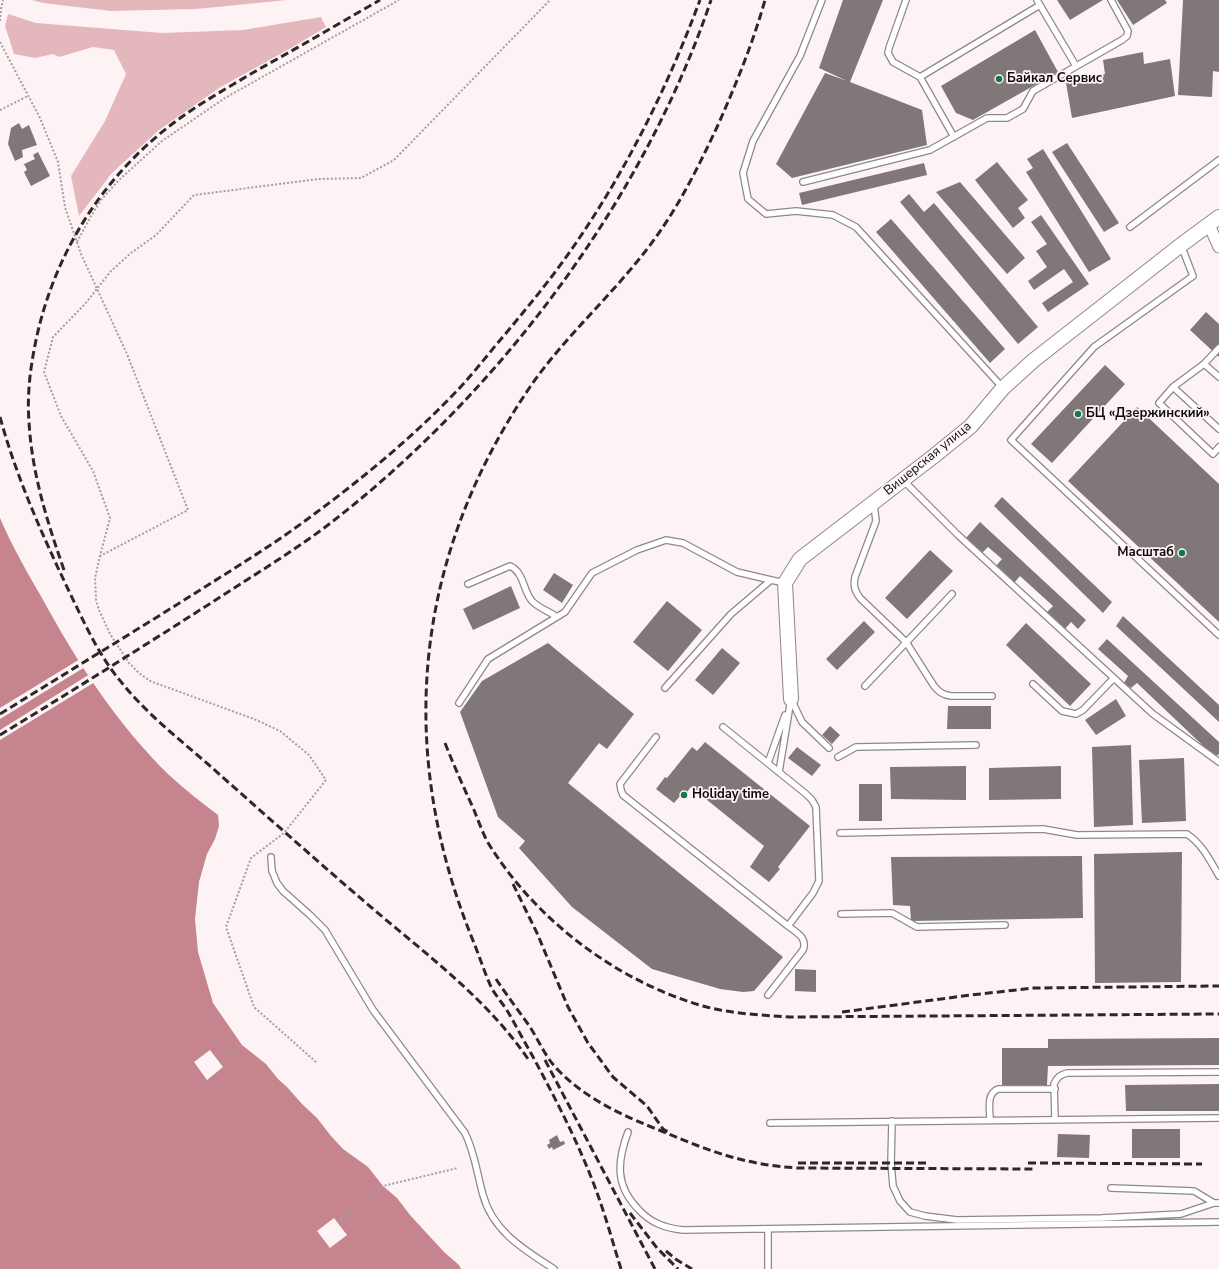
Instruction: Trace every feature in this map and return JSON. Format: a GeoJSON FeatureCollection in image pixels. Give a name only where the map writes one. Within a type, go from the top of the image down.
{"type":"FeatureCollection","features":[{"type":"Feature","properties":{"kind":"street","name":"Вишерская улица"},"geometry":{"type":"LineString","coordinates":[[785,583],[800,559],[971,426],[1003,388],[1034,360],[1214,221]]}},
{"type":"Feature","properties":{"kind":"street"},"geometry":{"type":"LineString","coordinates":[[1214,221],[1219,247]]}},
{"type":"Feature","properties":{"kind":"street"},"geometry":{"type":"LineString","coordinates":[[785,583],[791,699]]}},
{"type":"Feature","properties":{"kind":"lane"},"geometry":{"type":"LineString","coordinates":[[822,0],[800,56],[753,141],[743,173],[748,199],[766,214],[796,211],[833,215],[856,227],[1003,388]]}},
{"type":"Feature","properties":{"kind":"lane"},"geometry":{"type":"LineString","coordinates":[[906,0],[888,53],[893,62],[920,77],[954,137]]}},
{"type":"Feature","properties":{"kind":"lane"},"geometry":{"type":"LineString","coordinates":[[803,182],[930,150],[987,118],[1007,118],[1023,109],[1033,91],[1127,36],[1128,31],[1111,0]]}},
{"type":"Feature","properties":{"kind":"lane"},"geometry":{"type":"LineString","coordinates":[[920,77],[1038,3],[1076,66]]}},
{"type":"Feature","properties":{"kind":"lane"},"geometry":{"type":"LineString","coordinates":[[1130,227],[1219,160]]}},
{"type":"Feature","properties":{"kind":"lane"},"geometry":{"type":"LineString","coordinates":[[1181,245],[1193,276],[1094,347],[1011,440],[1219,635]]}},
{"type":"Feature","properties":{"kind":"lane"},"geometry":{"type":"LineString","coordinates":[[1219,348],[1204,364],[1173,387],[1158,403],[1213,454],[1219,447]]}},
{"type":"Feature","properties":{"kind":"lane"},"geometry":{"type":"LineString","coordinates":[[1204,364],[1219,377]]}},
{"type":"Feature","properties":{"kind":"lane"},"geometry":{"type":"LineString","coordinates":[[1173,387],[1219,429]]}},
{"type":"Feature","properties":{"kind":"lane"},"geometry":{"type":"LineString","coordinates":[[902,479],[958,535],[1153,714],[1219,762]]}},
{"type":"Feature","properties":{"kind":"lane"},"geometry":{"type":"LineString","coordinates":[[874,502],[876,522],[855,577],[853,585],[855,592],[906,642],[939,692],[951,696],[992,696]]}},
{"type":"Feature","properties":{"kind":"lane"},"geometry":{"type":"LineString","coordinates":[[459,703],[488,659],[565,612],[592,573],[637,550],[666,540],[683,543],[737,572],[785,583]]}},
{"type":"Feature","properties":{"kind":"lane"},"geometry":{"type":"LineString","coordinates":[[468,584],[510,566],[515,568],[519,573],[532,601],[557,617]]}},
{"type":"Feature","properties":{"kind":"lane"},"geometry":{"type":"LineString","coordinates":[[665,688],[731,614],[771,580]]}},
{"type":"Feature","properties":{"kind":"lane"},"geometry":{"type":"LineString","coordinates":[[865,686],[952,594]]}},
{"type":"Feature","properties":{"kind":"lane"},"geometry":{"type":"LineString","coordinates":[[1033,684],[1062,711],[1076,714],[1083,710],[1114,678]]}},
{"type":"Feature","properties":{"kind":"lane"},"geometry":{"type":"LineString","coordinates":[[791,699],[802,722],[829,748]]}},
{"type":"Feature","properties":{"kind":"lane"},"geometry":{"type":"LineString","coordinates":[[768,763],[791,699]]}},
{"type":"Feature","properties":{"kind":"lane"},"geometry":{"type":"LineString","coordinates":[[778,772],[791,699]]}},
{"type":"Feature","properties":{"kind":"lane"},"geometry":{"type":"LineString","coordinates":[[723,728],[812,800],[816,807],[819,881],[813,893],[788,926]]}},
{"type":"Feature","properties":{"kind":"lane"},"geometry":{"type":"LineString","coordinates":[[656,737],[620,784],[620,790],[624,795],[801,936],[804,941],[805,946],[803,950],[768,995]]}},
{"type":"Feature","properties":{"kind":"lane"},"geometry":{"type":"LineString","coordinates":[[838,757],[856,747],[976,744]]}},
{"type":"Feature","properties":{"kind":"lane"},"geometry":{"type":"LineString","coordinates":[[840,833],[1043,829],[1077,835],[1187,834],[1195,839],[1202,848],[1219,876]]}},
{"type":"Feature","properties":{"kind":"lane"},"geometry":{"type":"LineString","coordinates":[[271,857],[272,870],[277,884],[325,930],[377,1015],[465,1133],[474,1153],[484,1198],[497,1224],[531,1256],[554,1269]]}},
{"type":"Feature","properties":{"kind":"lane"},"geometry":{"type":"LineString","coordinates":[[841,914],[892,913],[917,927],[1006,925]]}},
{"type":"Feature","properties":{"kind":"lane"},"geometry":{"type":"LineString","coordinates":[[1055,1119],[1056,1078],[1067,1073],[1219,1072]]}},
{"type":"Feature","properties":{"kind":"lane"},"geometry":{"type":"LineString","coordinates":[[990,1120],[990,1094],[998,1089],[1055,1088]]}},
{"type":"Feature","properties":{"kind":"lane"},"geometry":{"type":"LineString","coordinates":[[770,1122],[1219,1118]]}},
{"type":"Feature","properties":{"kind":"lane"},"geometry":{"type":"LineString","coordinates":[[892,1121],[891,1163],[893,1186],[900,1201],[910,1212],[925,1216],[957,1220],[1101,1218],[1181,1214],[1216,1203]]}},
{"type":"Feature","properties":{"kind":"lane"},"geometry":{"type":"LineString","coordinates":[[628,1132],[621,1157],[621,1181],[625,1194],[645,1216],[662,1226],[677,1230],[1219,1222]]}},
{"type":"Feature","properties":{"kind":"lane"},"geometry":{"type":"LineString","coordinates":[[1111,1188],[1194,1191],[1216,1203]]}},
{"type":"Feature","properties":{"kind":"lane"},"geometry":{"type":"LineString","coordinates":[[768,1229],[768,1269]]}},
{"type":"Feature","properties":{"kind":"path"},"geometry":{"type":"LineString","coordinates":[[0,22],[3,0]]}},
{"type":"Feature","properties":{"kind":"path"},"geometry":{"type":"LineString","coordinates":[[76,242],[101,200],[119,180],[162,141],[225,98],[399,0]]}},
{"type":"Feature","properties":{"kind":"path"},"geometry":{"type":"LineString","coordinates":[[316,1062],[254,1007],[226,927],[251,858],[284,832],[326,780],[309,754],[280,731],[254,719],[150,681],[129,663],[120,650],[99,610],[95,588],[95,578],[110,518],[93,471],[61,416],[44,372],[53,336],[84,304],[116,266],[156,235],[194,195],[318,179],[361,178],[394,160],[550,0]]}},
{"type":"Feature","properties":{"kind":"path"},"geometry":{"type":"LineString","coordinates":[[0,42],[40,118],[58,162],[65,207],[76,242],[127,354],[188,510],[100,556]]}},
{"type":"Feature","properties":{"kind":"path"},"geometry":{"type":"LineString","coordinates":[[0,110],[28,96]]}},
{"type":"Feature","properties":{"kind":"path"},"geometry":{"type":"LineString","coordinates":[[220,1063],[242,1045]]}},
{"type":"Feature","properties":{"kind":"path"},"geometry":{"type":"LineString","coordinates":[[337,1222],[383,1186],[458,1168]]}},
{"type":"Feature","properties":{"kind":"shaded area"},"geometry":{"type":"Polygon","coordinates":[[[32,0],[287,0],[196,9],[111,11],[43,3],[32,0]]]}},
{"type":"Feature","properties":{"kind":"shaded area"},"geometry":{"type":"Polygon","coordinates":[[[8,14],[36,23],[162,33],[243,30],[321,17],[326,27],[219,88],[159,130],[112,173],[79,216],[71,176],[105,121],[126,74],[114,50],[93,47],[59,57],[53,54],[35,58],[14,54],[5,26],[8,14]]]}},
{"type":"Feature","properties":{"kind":"shaded area"},"geometry":{"type":"Polygon","coordinates":[[[0,518],[20,559],[55,622],[99,691],[115,713],[169,775],[218,815],[219,826],[215,839],[207,854],[199,882],[195,919],[198,952],[213,1003],[242,1045],[266,1064],[278,1079],[317,1118],[343,1149],[368,1167],[383,1186],[397,1198],[410,1215],[444,1252],[459,1265],[461,1269],[0,1269],[0,518]]]}},
{"type":"Feature","properties":{"kind":"pier"},"geometry":{"type":"Polygon","coordinates":[[[80,659],[85,667],[0,719],[0,708],[80,659]]]}},
{"type":"Feature","properties":{"kind":"pier"},"geometry":{"type":"Polygon","coordinates":[[[90,674],[95,682],[0,740],[0,730],[90,674]]]}},
{"type":"Feature","properties":{"kind":"pier"},"geometry":{"type":"Polygon","coordinates":[[[210,1050],[223,1067],[207,1080],[194,1062],[210,1050]]]}},
{"type":"Feature","properties":{"kind":"pier"},"geometry":{"type":"Polygon","coordinates":[[[334,1218],[347,1235],[330,1248],[317,1231],[334,1218]]]}},
{"type":"Feature","properties":{"kind":"building"},"geometry":{"type":"Polygon","coordinates":[[[843,0],[883,0],[850,82],[922,110],[927,145],[792,178],[776,164],[825,73],[847,81],[819,68],[843,0]]]}},
{"type":"Feature","properties":{"kind":"building"},"geometry":{"type":"Polygon","coordinates":[[[1057,0],[1103,0],[1070,20],[1057,0]]]}},
{"type":"Feature","properties":{"kind":"building"},"geometry":{"type":"Polygon","coordinates":[[[1117,0],[1165,0],[1167,3],[1133,25],[1117,0]]]}},
{"type":"Feature","properties":{"kind":"building"},"geometry":{"type":"Polygon","coordinates":[[[1183,0],[1219,0],[1219,72],[1213,71],[1212,97],[1178,95],[1183,0]]]}},
{"type":"Feature","properties":{"kind":"building","name":"Байкал Сервис"},"geometry":{"type":"Polygon","coordinates":[[[1035,30],[1058,72],[973,120],[956,113],[941,86],[1035,30]]]}},
{"type":"Feature","properties":{"kind":"building"},"geometry":{"type":"Polygon","coordinates":[[[1143,52],[1144,64],[1170,59],[1175,96],[1072,118],[1066,83],[1105,74],[1103,60],[1143,52]]]}},
{"type":"Feature","properties":{"kind":"building"},"geometry":{"type":"Polygon","coordinates":[[[19,123],[22,129],[29,125],[37,145],[22,150],[23,157],[15,161],[8,144],[11,128],[19,123]]]}},
{"type":"Feature","properties":{"kind":"building"},"geometry":{"type":"Polygon","coordinates":[[[1067,143],[1119,223],[1104,232],[1052,152],[1067,143]]]}},
{"type":"Feature","properties":{"kind":"building"},"geometry":{"type":"Polygon","coordinates":[[[1043,149],[1111,259],[1089,272],[1026,172],[1033,168],[1027,159],[1043,149]]]}},
{"type":"Feature","properties":{"kind":"building"},"geometry":{"type":"Polygon","coordinates":[[[38,152],[50,176],[31,186],[24,172],[27,170],[24,164],[35,159],[33,155],[38,152]]]}},
{"type":"Feature","properties":{"kind":"building"},"geometry":{"type":"Polygon","coordinates":[[[997,162],[1028,200],[1018,208],[1025,218],[1013,228],[975,180],[997,162]]]}},
{"type":"Feature","properties":{"kind":"building"},"geometry":{"type":"Polygon","coordinates":[[[924,163],[927,175],[802,205],[799,193],[924,163]]]}},
{"type":"Feature","properties":{"kind":"building"},"geometry":{"type":"Polygon","coordinates":[[[960,182],[1025,258],[1007,274],[936,192],[960,182]]]}},
{"type":"Feature","properties":{"kind":"building"},"geometry":{"type":"Polygon","coordinates":[[[909,194],[924,212],[934,203],[1038,327],[1018,344],[900,202],[909,194]]]}},
{"type":"Feature","properties":{"kind":"building"},"geometry":{"type":"Polygon","coordinates":[[[1041,215],[1089,284],[1048,312],[1042,303],[1073,282],[1064,269],[1034,290],[1028,281],[1047,267],[1036,251],[1047,244],[1031,222],[1041,215]]]}},
{"type":"Feature","properties":{"kind":"building"},"geometry":{"type":"Polygon","coordinates":[[[891,219],[1005,349],[990,363],[876,232],[891,219]]]}},
{"type":"Feature","properties":{"kind":"building"},"geometry":{"type":"Polygon","coordinates":[[[1206,312],[1219,324],[1219,357],[1190,330],[1206,312]]]}},
{"type":"Feature","properties":{"kind":"building","name":"БЦ «Дзержинский»"},"geometry":{"type":"Polygon","coordinates":[[[1105,365],[1125,384],[1052,463],[1031,444],[1105,365]]]}},
{"type":"Feature","properties":{"kind":"building","name":"Масштаб"},"geometry":{"type":"Polygon","coordinates":[[[1137,407],[1219,484],[1219,622],[1068,481],[1137,407]]]}},
{"type":"Feature","properties":{"kind":"building"},"geometry":{"type":"Polygon","coordinates":[[[1002,497],[1112,602],[1103,613],[994,506],[1002,497]]]}},
{"type":"Feature","properties":{"kind":"building"},"geometry":{"type":"Polygon","coordinates":[[[980,522],[1086,620],[1078,629],[1071,622],[1065,629],[1047,612],[1053,606],[1020,576],[1014,583],[996,566],[1002,559],[988,547],[982,553],[966,538],[980,522]]]}},
{"type":"Feature","properties":{"kind":"building"},"geometry":{"type":"Polygon","coordinates":[[[930,550],[953,571],[907,619],[885,598],[930,550]]]}},
{"type":"Feature","properties":{"kind":"building"},"geometry":{"type":"Polygon","coordinates":[[[554,573],[573,585],[562,603],[543,590],[554,573]]]}},
{"type":"Feature","properties":{"kind":"building"},"geometry":{"type":"Polygon","coordinates":[[[511,586],[520,608],[473,630],[463,609],[511,586]]]}},
{"type":"Feature","properties":{"kind":"building"},"geometry":{"type":"Polygon","coordinates":[[[667,601],[702,630],[668,671],[633,642],[667,601]]]}},
{"type":"Feature","properties":{"kind":"building"},"geometry":{"type":"Polygon","coordinates":[[[1123,616],[1219,705],[1219,722],[1116,626],[1123,616]]]}},
{"type":"Feature","properties":{"kind":"building"},"geometry":{"type":"Polygon","coordinates":[[[864,621],[875,632],[837,670],[826,659],[864,621]]]}},
{"type":"Feature","properties":{"kind":"building"},"geometry":{"type":"Polygon","coordinates":[[[1026,623],[1091,684],[1070,706],[1006,645],[1026,623]]]}},
{"type":"Feature","properties":{"kind":"building"},"geometry":{"type":"Polygon","coordinates":[[[1107,639],[1219,742],[1219,754],[1215,757],[1137,683],[1131,688],[1124,683],[1128,676],[1098,649],[1107,639]]]}},
{"type":"Feature","properties":{"kind":"building"},"geometry":{"type":"Polygon","coordinates":[[[548,643],[634,714],[607,749],[599,743],[568,783],[783,957],[754,991],[743,992],[720,989],[652,969],[572,907],[519,848],[525,841],[498,817],[460,712],[482,681],[548,643]]]}},
{"type":"Feature","properties":{"kind":"building"},"geometry":{"type":"Polygon","coordinates":[[[722,648],[740,663],[713,695],[695,680],[722,648]]]}},
{"type":"Feature","properties":{"kind":"building"},"geometry":{"type":"Polygon","coordinates":[[[1116,699],[1126,716],[1096,735],[1085,720],[1116,699]]]}},
{"type":"Feature","properties":{"kind":"building"},"geometry":{"type":"Polygon","coordinates":[[[948,706],[991,706],[991,729],[947,729],[948,706]]]}},
{"type":"Feature","properties":{"kind":"building"},"geometry":{"type":"Polygon","coordinates":[[[830,726],[840,735],[832,744],[822,735],[830,726]]]}},
{"type":"Feature","properties":{"kind":"building"},"geometry":{"type":"Polygon","coordinates":[[[705,742],[810,826],[778,867],[780,869],[769,882],[750,867],[764,846],[691,787],[683,797],[681,795],[674,803],[656,789],[692,747],[697,751],[705,742]]]}},
{"type":"Feature","properties":{"kind":"building"},"geometry":{"type":"Polygon","coordinates":[[[1131,745],[1133,825],[1094,827],[1092,747],[1131,745]]]}},
{"type":"Feature","properties":{"kind":"building"},"geometry":{"type":"Polygon","coordinates":[[[797,747],[821,765],[812,776],[788,758],[797,747]]]}},
{"type":"Feature","properties":{"kind":"building"},"geometry":{"type":"Polygon","coordinates":[[[1184,758],[1186,821],[1142,823],[1139,760],[1184,758]]]}},
{"type":"Feature","properties":{"kind":"building"},"geometry":{"type":"Polygon","coordinates":[[[966,766],[966,800],[891,799],[890,767],[966,766]]]}},
{"type":"Feature","properties":{"kind":"building"},"geometry":{"type":"Polygon","coordinates":[[[1061,766],[1061,799],[989,800],[989,768],[1061,766]]]}},
{"type":"Feature","properties":{"kind":"building"},"geometry":{"type":"Polygon","coordinates":[[[859,784],[882,784],[882,821],[859,821],[859,784]]]}},
{"type":"Feature","properties":{"kind":"building"},"geometry":{"type":"Polygon","coordinates":[[[1182,852],[1181,982],[1095,983],[1094,854],[1182,852]]]}},
{"type":"Feature","properties":{"kind":"building"},"geometry":{"type":"Polygon","coordinates":[[[1082,856],[1083,918],[911,921],[910,906],[893,905],[891,857],[1082,856]]]}},
{"type":"Feature","properties":{"kind":"building"},"geometry":{"type":"Polygon","coordinates":[[[795,969],[816,970],[816,992],[795,991],[795,969]]]}},
{"type":"Feature","properties":{"kind":"building"},"geometry":{"type":"Polygon","coordinates":[[[1219,1038],[1219,1065],[1048,1066],[1047,1085],[1002,1085],[1002,1048],[1048,1048],[1048,1039],[1219,1038]]]}},
{"type":"Feature","properties":{"kind":"building"},"geometry":{"type":"Polygon","coordinates":[[[1219,1084],[1219,1111],[1126,1111],[1125,1085],[1219,1084]]]}},
{"type":"Feature","properties":{"kind":"building"},"geometry":{"type":"Polygon","coordinates":[[[1132,1129],[1180,1129],[1180,1158],[1132,1158],[1132,1129]]]}},
{"type":"Feature","properties":{"kind":"building"},"geometry":{"type":"Polygon","coordinates":[[[1058,1134],[1090,1135],[1089,1158],[1057,1157],[1058,1134]]]}},
{"type":"Feature","properties":{"kind":"building"},"geometry":{"type":"Polygon","coordinates":[[[557,1135],[560,1142],[564,1141],[565,1144],[553,1150],[552,1147],[549,1149],[547,1145],[550,1143],[549,1140],[557,1135]]]}},
{"type":"Feature","properties":{"kind":"railway"},"geometry":{"type":"LineString","coordinates":[[64,570],[41,497],[33,460],[28,412],[30,373],[35,345],[43,313],[53,283],[66,253],[99,198],[142,150],[167,128],[225,89],[380,0]]}},
{"type":"Feature","properties":{"kind":"railway"},"geometry":{"type":"LineString","coordinates":[[0,714],[197,592],[303,523],[386,458],[419,429],[450,398],[472,374],[543,288],[568,255],[595,214],[646,125],[688,32],[700,0]]}},
{"type":"Feature","properties":{"kind":"railway"},"geometry":{"type":"LineString","coordinates":[[0,735],[161,635],[311,538],[387,477],[447,420],[503,358],[556,292],[603,222],[646,150],[682,76],[711,0]]}},
{"type":"Feature","properties":{"kind":"railway"},"geometry":{"type":"LineString","coordinates":[[621,1269],[601,1203],[579,1149],[532,1055],[508,1012],[492,989],[449,871],[433,799],[426,728],[428,658],[440,588],[461,519],[491,452],[530,387],[543,369],[616,287],[644,253],[676,207],[725,110],[750,48],[765,0]]}},
{"type":"Feature","properties":{"kind":"railway"},"geometry":{"type":"LineString","coordinates":[[0,417],[21,482],[57,566],[92,637],[113,672],[122,683],[164,726],[475,997],[512,1037],[528,1059]]}},
{"type":"Feature","properties":{"kind":"railway"},"geometry":{"type":"LineString","coordinates":[[445,743],[487,841],[506,869],[528,896],[553,921],[580,943],[639,981],[671,995],[703,1006],[724,1011],[790,1017],[1219,1014]]}},
{"type":"Feature","properties":{"kind":"railway"},"geometry":{"type":"LineString","coordinates":[[513,884],[537,933],[568,1007],[588,1043],[613,1077],[647,1106],[663,1129],[668,1132]]}},
{"type":"Feature","properties":{"kind":"railway"},"geometry":{"type":"LineString","coordinates":[[496,979],[528,1024],[550,1061],[583,1092],[622,1114],[714,1151],[746,1161],[798,1168],[1036,1169]]}},
{"type":"Feature","properties":{"kind":"railway"},"geometry":{"type":"LineString","coordinates":[[842,1012],[1034,988],[1219,986]]}},
{"type":"Feature","properties":{"kind":"railway"},"geometry":{"type":"LineString","coordinates":[[545,1060],[655,1269]]}},
{"type":"Feature","properties":{"kind":"railway"},"geometry":{"type":"LineString","coordinates":[[798,1163],[930,1163]]}},
{"type":"Feature","properties":{"kind":"railway"},"geometry":{"type":"LineString","coordinates":[[1028,1163],[1202,1164]]}},
{"type":"Feature","properties":{"kind":"railway"},"geometry":{"type":"LineString","coordinates":[[630,1213],[657,1248],[678,1269]]}},
{"type":"Feature","properties":{"kind":"railway"},"geometry":{"type":"LineString","coordinates":[[666,1251],[692,1269]]}},
{"type":"Feature","properties":{"kind":"place","name":"Байкал Сервис"},"geometry":{"type":"Point","coordinates":[999,79]}},
{"type":"Feature","properties":{"kind":"place","name":"БЦ «Дзержинский»"},"geometry":{"type":"Point","coordinates":[1078,414]}},
{"type":"Feature","properties":{"kind":"place","name":"Масштаб"},"geometry":{"type":"Point","coordinates":[1182,553]}},
{"type":"Feature","properties":{"kind":"place","name":"Holiday time"},"geometry":{"type":"Point","coordinates":[684,795]}}]}
